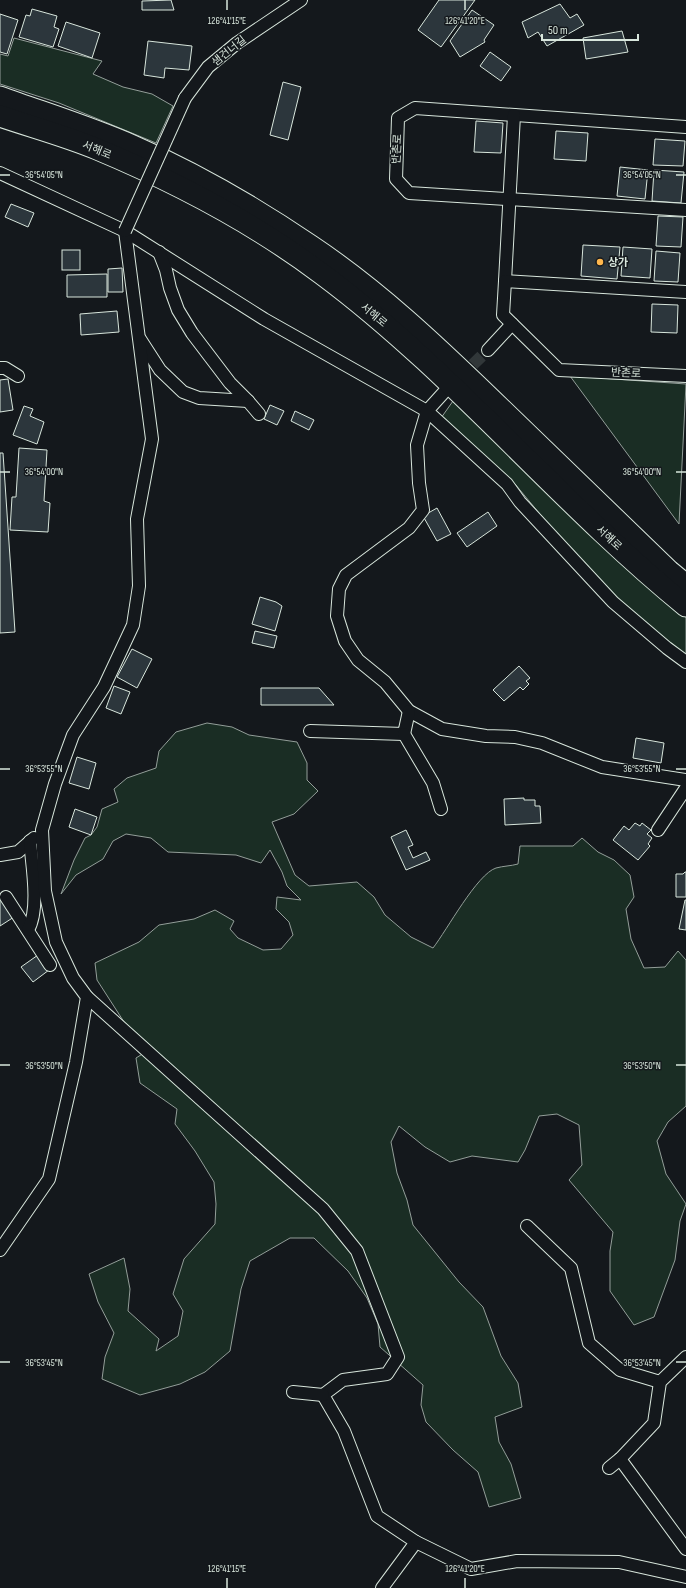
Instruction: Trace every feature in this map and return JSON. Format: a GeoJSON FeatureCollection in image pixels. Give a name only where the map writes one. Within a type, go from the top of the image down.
{"type":"FeatureCollection","features":[{"type":"Feature","properties":{"kind":"highway","name":"서해로"},"geometry":{"type":"LineString","coordinates":[[0,97],[96,131],[177,167],[231,196],[317,250],[351,274],[429,340],[669,571],[686,585]]}},
{"type":"Feature","properties":{"kind":"highway","name":"서해로"},"geometry":{"type":"LineString","coordinates":[[0,116],[96,149],[200,198],[265,235],[321,273],[365,307],[422,357],[634,562],[686,606]]}},
{"type":"Feature","properties":{"kind":"street","name":"샘건너길"},"geometry":{"type":"LineString","coordinates":[[124,231],[185,98],[208,67],[237,43],[301,0]]}},
{"type":"Feature","properties":{"kind":"street","name":"반촌로"},"geometry":{"type":"LineString","coordinates":[[686,127],[415,108],[398,118],[396,179],[409,193],[686,210]]}},
{"type":"Feature","properties":{"kind":"street","name":"반촌로"},"geometry":{"type":"LineString","coordinates":[[514,115],[503,315],[559,370],[686,376]]}},
{"type":"Feature","properties":{"kind":"street"},"geometry":{"type":"LineString","coordinates":[[0,173],[124,231],[264,319],[427,411],[507,484],[520,502],[614,602],[667,648],[686,662]]}},
{"type":"Feature","properties":{"kind":"street"},"geometry":{"type":"LineString","coordinates":[[124,231],[152,440],[137,519],[139,586],[133,625],[104,687],[73,735],[55,784],[42,830],[45,891],[56,942],[73,978],[87,997],[323,1209],[357,1251],[398,1357],[388,1374],[343,1380],[323,1395],[293,1392]]}},
{"type":"Feature","properties":{"kind":"street"},"geometry":{"type":"LineString","coordinates":[[159,252],[178,310],[192,333],[230,384],[259,414]]}},
{"type":"Feature","properties":{"kind":"street"},"geometry":{"type":"LineString","coordinates":[[505,281],[686,292]]}},
{"type":"Feature","properties":{"kind":"street"},"geometry":{"type":"LineString","coordinates":[[488,350],[512,324]]}},
{"type":"Feature","properties":{"kind":"street"},"geometry":{"type":"LineString","coordinates":[[138,336],[160,370],[183,392],[199,398],[248,401]]}},
{"type":"Feature","properties":{"kind":"street"},"geometry":{"type":"LineString","coordinates":[[0,368],[5,368],[18,376]]}},
{"type":"Feature","properties":{"kind":"street"},"geometry":{"type":"LineString","coordinates":[[446,390],[427,411],[417,445],[419,483],[423,510],[409,528],[346,575],[339,590],[337,616],[345,641],[358,660],[385,682],[409,711],[442,729],[486,736],[515,737],[542,743],[602,767],[686,780]]}},
{"type":"Feature","properties":{"kind":"street"},"geometry":{"type":"LineString","coordinates":[[409,711],[404,734],[433,783],[441,809]]}},
{"type":"Feature","properties":{"kind":"street"},"geometry":{"type":"LineString","coordinates":[[310,731],[404,734]]}},
{"type":"Feature","properties":{"kind":"street"},"geometry":{"type":"LineString","coordinates":[[658,830],[686,788]]}},
{"type":"Feature","properties":{"kind":"street"},"geometry":{"type":"LineString","coordinates":[[0,855],[18,852],[42,830]]}},
{"type":"Feature","properties":{"kind":"street"},"geometry":{"type":"LineString","coordinates":[[28,930],[34,915],[30,841]]}},
{"type":"Feature","properties":{"kind":"street"},"geometry":{"type":"LineString","coordinates":[[6,897],[50,964]]}},
{"type":"Feature","properties":{"kind":"street"},"geometry":{"type":"LineString","coordinates":[[0,1250],[49,1179],[76,1062],[87,997]]}},
{"type":"Feature","properties":{"kind":"street"},"geometry":{"type":"LineString","coordinates":[[527,1226],[571,1268],[589,1343],[620,1370],[660,1382]]}},
{"type":"Feature","properties":{"kind":"street"},"geometry":{"type":"LineString","coordinates":[[608,1468],[620,1459],[654,1423],[660,1382],[686,1357]]}},
{"type":"Feature","properties":{"kind":"street"},"geometry":{"type":"LineString","coordinates":[[323,1395],[344,1431],[377,1516],[416,1542],[471,1569],[517,1561],[619,1562],[686,1577]]}},
{"type":"Feature","properties":{"kind":"street"},"geometry":{"type":"LineString","coordinates":[[620,1459],[686,1549]]}},
{"type":"Feature","properties":{"kind":"street"},"geometry":{"type":"LineString","coordinates":[[382,1588],[416,1542]]}},
{"type":"Feature","properties":{"kind":"green space"},"geometry":{"type":"Polygon","coordinates":[[[14,38],[102,61],[93,74],[123,87],[152,94],[173,106],[156,143],[59,103],[0,84],[0,54],[8,56],[14,38]]]}},
{"type":"Feature","properties":{"kind":"green space"},"geometry":{"type":"Polygon","coordinates":[[[570,376],[686,384],[679,524],[570,376]]]}},
{"type":"Feature","properties":{"kind":"green space"},"geometry":{"type":"Polygon","coordinates":[[[453,401],[612,554],[657,595],[686,617],[686,657],[657,637],[593,574],[515,484],[441,418],[453,401]]]}},
{"type":"Feature","properties":{"kind":"green space"},"geometry":{"type":"Polygon","coordinates":[[[207,723],[232,727],[249,735],[297,742],[307,763],[307,780],[318,791],[294,814],[272,822],[295,875],[309,886],[357,882],[374,897],[385,915],[411,937],[433,948],[471,891],[488,872],[496,868],[518,864],[520,846],[573,846],[582,838],[598,852],[614,860],[630,875],[634,897],[626,909],[631,939],[644,968],[665,967],[678,951],[686,960],[686,1106],[668,1122],[657,1141],[666,1174],[686,1204],[680,1221],[675,1260],[654,1317],[634,1325],[610,1291],[610,1251],[613,1232],[569,1180],[582,1165],[579,1125],[557,1114],[539,1116],[525,1150],[518,1162],[472,1156],[450,1162],[425,1147],[399,1126],[391,1142],[397,1173],[407,1200],[413,1225],[459,1282],[483,1307],[501,1356],[518,1383],[522,1407],[495,1417],[499,1442],[511,1464],[521,1498],[489,1507],[478,1472],[453,1450],[426,1422],[421,1405],[423,1385],[380,1347],[378,1324],[367,1298],[348,1271],[314,1238],[290,1238],[250,1261],[241,1289],[230,1351],[205,1372],[180,1384],[140,1395],[102,1379],[105,1357],[114,1333],[98,1302],[89,1274],[124,1258],[130,1289],[128,1311],[159,1339],[156,1351],[178,1336],[183,1311],[173,1294],[184,1259],[215,1224],[216,1204],[214,1182],[195,1151],[175,1124],[177,1109],[140,1083],[136,1058],[144,1053],[97,980],[95,963],[139,942],[159,925],[194,919],[215,910],[234,921],[230,929],[238,938],[263,950],[281,949],[293,935],[289,922],[276,909],[277,897],[301,900],[287,886],[282,872],[270,850],[261,863],[236,855],[168,852],[151,838],[126,834],[113,841],[103,859],[76,875],[61,894],[74,860],[85,838],[91,835],[97,827],[102,809],[118,802],[114,789],[127,778],[156,768],[159,751],[176,732],[207,723]]]}},
{"type":"Feature","properties":{"kind":"building"},"geometry":{"type":"Polygon","coordinates":[[[171,0],[174,10],[142,10],[142,1],[171,0]]]}},
{"type":"Feature","properties":{"kind":"building"},"geometry":{"type":"Polygon","coordinates":[[[439,0],[475,0],[441,47],[418,30],[439,0]]]}},
{"type":"Feature","properties":{"kind":"building"},"geometry":{"type":"Polygon","coordinates":[[[560,4],[570,18],[577,14],[584,25],[547,46],[538,32],[528,38],[522,22],[560,4]]]}},
{"type":"Feature","properties":{"kind":"building"},"geometry":{"type":"Polygon","coordinates":[[[32,9],[57,16],[54,27],[59,29],[53,47],[19,37],[26,15],[30,16],[32,9]]]}},
{"type":"Feature","properties":{"kind":"building"},"geometry":{"type":"Polygon","coordinates":[[[472,10],[494,25],[484,40],[485,42],[460,57],[450,41],[472,10]]]}},
{"type":"Feature","properties":{"kind":"building"},"geometry":{"type":"Polygon","coordinates":[[[0,14],[18,20],[7,54],[0,52],[0,14]]]}},
{"type":"Feature","properties":{"kind":"building"},"geometry":{"type":"Polygon","coordinates":[[[66,22],[100,33],[92,58],[58,46],[66,22]]]}},
{"type":"Feature","properties":{"kind":"building"},"geometry":{"type":"Polygon","coordinates":[[[622,31],[628,52],[586,59],[583,38],[622,31]]]}},
{"type":"Feature","properties":{"kind":"building"},"geometry":{"type":"Polygon","coordinates":[[[148,41],[192,46],[189,70],[165,68],[164,78],[144,75],[148,41]]]}},
{"type":"Feature","properties":{"kind":"building"},"geometry":{"type":"Polygon","coordinates":[[[490,52],[511,67],[501,81],[480,66],[490,52]]]}},
{"type":"Feature","properties":{"kind":"building"},"geometry":{"type":"Polygon","coordinates":[[[283,82],[301,87],[288,140],[270,135],[283,82]]]}},
{"type":"Feature","properties":{"kind":"building"},"geometry":{"type":"Polygon","coordinates":[[[476,121],[503,123],[501,153],[474,152],[476,121]]]}},
{"type":"Feature","properties":{"kind":"building"},"geometry":{"type":"Polygon","coordinates":[[[556,131],[588,133],[586,161],[554,159],[556,131]]]}},
{"type":"Feature","properties":{"kind":"building"},"geometry":{"type":"Polygon","coordinates":[[[655,139],[685,141],[683,166],[653,165],[655,139]]]}},
{"type":"Feature","properties":{"kind":"building"},"geometry":{"type":"Polygon","coordinates":[[[620,167],[648,170],[645,199],[617,196],[620,167]]]}},
{"type":"Feature","properties":{"kind":"building"},"geometry":{"type":"Polygon","coordinates":[[[654,170],[684,172],[681,203],[652,201],[654,170]]]}},
{"type":"Feature","properties":{"kind":"building"},"geometry":{"type":"Polygon","coordinates":[[[11,204],[34,213],[28,227],[5,217],[11,204]]]}},
{"type":"Feature","properties":{"kind":"building","name":"상가"},"geometry":{"type":"Polygon","coordinates":[[[658,216],[683,217],[681,247],[656,246],[658,216]]]}},
{"type":"Feature","properties":{"kind":"building","name":"상가"},"geometry":{"type":"Polygon","coordinates":[[[583,245],[620,247],[617,279],[581,276],[583,245]]]}},
{"type":"Feature","properties":{"kind":"building","name":"상가"},"geometry":{"type":"Polygon","coordinates":[[[623,247],[652,249],[650,278],[621,276],[623,247]]]}},
{"type":"Feature","properties":{"kind":"building"},"geometry":{"type":"Polygon","coordinates":[[[62,250],[80,250],[80,270],[62,270],[62,250]]]}},
{"type":"Feature","properties":{"kind":"building","name":"상가"},"geometry":{"type":"Polygon","coordinates":[[[656,251],[680,253],[678,282],[654,281],[656,251]]]}},
{"type":"Feature","properties":{"kind":"building"},"geometry":{"type":"Polygon","coordinates":[[[122,268],[123,292],[108,292],[108,269],[122,268]]]}},
{"type":"Feature","properties":{"kind":"building"},"geometry":{"type":"Polygon","coordinates":[[[107,274],[107,297],[67,297],[67,275],[107,274]]]}},
{"type":"Feature","properties":{"kind":"building"},"geometry":{"type":"Polygon","coordinates":[[[652,304],[678,305],[677,333],[651,332],[652,304]]]}},
{"type":"Feature","properties":{"kind":"building"},"geometry":{"type":"Polygon","coordinates":[[[117,311],[119,332],[81,335],[80,314],[117,311]]]}},
{"type":"Feature","properties":{"kind":"building"},"geometry":{"type":"Polygon","coordinates":[[[8,379],[13,410],[0,412],[0,380],[8,379]]]}},
{"type":"Feature","properties":{"kind":"building"},"geometry":{"type":"Polygon","coordinates":[[[270,405],[284,411],[277,425],[264,419],[270,405]]]}},
{"type":"Feature","properties":{"kind":"building"},"geometry":{"type":"Polygon","coordinates":[[[24,406],[33,409],[30,416],[44,422],[37,444],[13,435],[24,406]]]}},
{"type":"Feature","properties":{"kind":"building"},"geometry":{"type":"Polygon","coordinates":[[[295,411],[314,420],[309,430],[291,421],[295,411]]]}},
{"type":"Feature","properties":{"kind":"building"},"geometry":{"type":"Polygon","coordinates":[[[19,448],[47,450],[44,501],[50,503],[48,532],[10,530],[12,497],[16,497],[19,448]]]}},
{"type":"Feature","properties":{"kind":"building"},"geometry":{"type":"Polygon","coordinates":[[[0,453],[3,453],[15,632],[0,633],[0,453]]]}},
{"type":"Feature","properties":{"kind":"building"},"geometry":{"type":"Polygon","coordinates":[[[437,508],[451,534],[437,541],[423,516],[437,508]]]}},
{"type":"Feature","properties":{"kind":"building"},"geometry":{"type":"Polygon","coordinates":[[[488,512],[497,526],[467,547],[457,533],[488,512]]]}},
{"type":"Feature","properties":{"kind":"building"},"geometry":{"type":"Polygon","coordinates":[[[260,597],[276,602],[282,606],[275,631],[252,624],[260,597]]]}},
{"type":"Feature","properties":{"kind":"building"},"geometry":{"type":"Polygon","coordinates":[[[255,631],[277,636],[274,648],[252,643],[255,631]]]}},
{"type":"Feature","properties":{"kind":"building"},"geometry":{"type":"Polygon","coordinates":[[[132,649],[152,659],[137,688],[117,677],[132,649]]]}},
{"type":"Feature","properties":{"kind":"building"},"geometry":{"type":"Polygon","coordinates":[[[519,666],[530,678],[526,681],[529,684],[523,690],[520,687],[504,701],[493,690],[519,666]]]}},
{"type":"Feature","properties":{"kind":"building"},"geometry":{"type":"Polygon","coordinates":[[[114,686],[130,692],[121,714],[106,708],[114,686]]]}},
{"type":"Feature","properties":{"kind":"building"},"geometry":{"type":"Polygon","coordinates":[[[261,688],[319,688],[334,705],[261,705],[261,688]]]}},
{"type":"Feature","properties":{"kind":"building"},"geometry":{"type":"Polygon","coordinates":[[[636,738],[664,743],[661,763],[633,758],[636,738]]]}},
{"type":"Feature","properties":{"kind":"building"},"geometry":{"type":"Polygon","coordinates":[[[77,757],[96,763],[89,789],[69,783],[77,757]]]}},
{"type":"Feature","properties":{"kind":"building"},"geometry":{"type":"Polygon","coordinates":[[[524,798],[524,800],[535,800],[535,806],[540,806],[541,823],[505,825],[504,799],[524,798]]]}},
{"type":"Feature","properties":{"kind":"building"},"geometry":{"type":"Polygon","coordinates":[[[75,809],[97,817],[91,835],[69,827],[75,809]]]}},
{"type":"Feature","properties":{"kind":"building"},"geometry":{"type":"Polygon","coordinates":[[[635,823],[640,826],[642,823],[651,830],[647,834],[652,838],[648,844],[650,846],[638,860],[613,840],[624,826],[629,830],[635,823]]]}},
{"type":"Feature","properties":{"kind":"building"},"geometry":{"type":"Polygon","coordinates":[[[406,830],[413,845],[408,847],[413,858],[426,852],[430,860],[406,870],[391,837],[406,830]]]}},
{"type":"Feature","properties":{"kind":"building"},"geometry":{"type":"Polygon","coordinates":[[[685,872],[686,897],[676,897],[676,874],[683,874],[685,872]]]}},
{"type":"Feature","properties":{"kind":"building"},"geometry":{"type":"Polygon","coordinates":[[[1,898],[14,917],[0,926],[0,899],[1,898]]]}},
{"type":"Feature","properties":{"kind":"building"},"geometry":{"type":"Polygon","coordinates":[[[686,900],[686,930],[679,929],[686,900]]]}},
{"type":"Feature","properties":{"kind":"building"},"geometry":{"type":"Polygon","coordinates":[[[38,955],[49,970],[33,982],[21,967],[38,955]]]}},
{"type":"Feature","properties":{"kind":"tunnel"},"geometry":{"type":"LineString","coordinates":[[460,377],[488,350]]}},
{"type":"Feature","properties":{"kind":"place","name":"상가"},"geometry":{"type":"Point","coordinates":[600,262]}}]}
